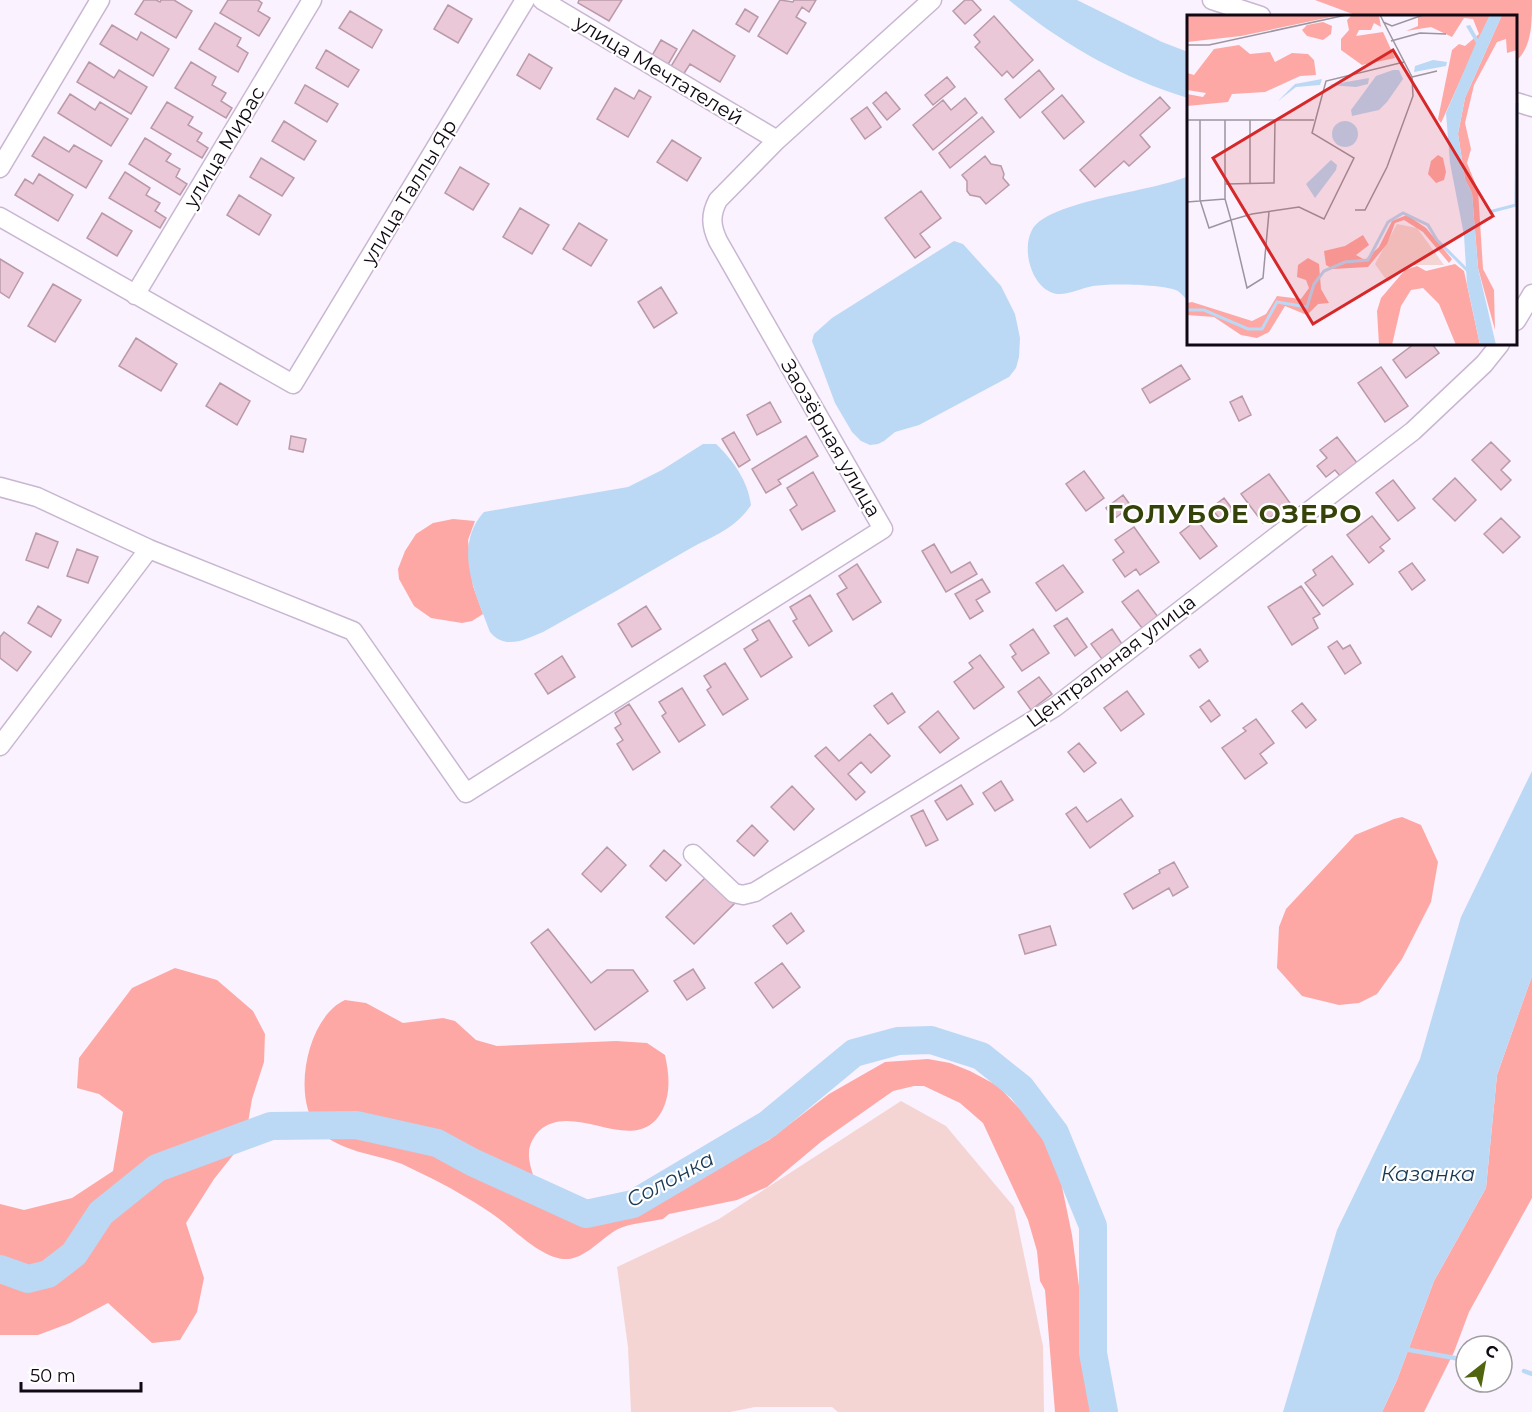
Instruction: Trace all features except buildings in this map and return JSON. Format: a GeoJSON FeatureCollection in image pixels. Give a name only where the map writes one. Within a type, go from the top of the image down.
{"type":"FeatureCollection","features":[{"type":"Feature","properties":{"kind":"street"},"geometry":{"type":"LineString","coordinates":[[0,168],[100,0]]}},
{"type":"Feature","properties":{"kind":"street","name":"улица Мирас"},"geometry":{"type":"LineString","coordinates":[[135,295],[312,0]]}},
{"type":"Feature","properties":{"kind":"street","name":"улица Таллы Яр"},"geometry":{"type":"LineString","coordinates":[[135,295],[293,384],[525,0]]}},
{"type":"Feature","properties":{"kind":"street","name":"улица Мечтателей"},"geometry":{"type":"LineString","coordinates":[[542,0],[777,140]]}},
{"type":"Feature","properties":{"kind":"street","name":"Заозёрная улица"},"geometry":{"type":"LineString","coordinates":[[149,549],[353,631],[466,793],[883,529],[713,230],[712,212],[718,200],[777,140],[932,0]]}},
{"type":"Feature","properties":{"kind":"street"},"geometry":{"type":"LineString","coordinates":[[1212,0],[1258,15]]}},
{"type":"Feature","properties":{"kind":"street"},"geometry":{"type":"LineString","coordinates":[[1517,103],[1532,108]]}},
{"type":"Feature","properties":{"kind":"street"},"geometry":{"type":"LineString","coordinates":[[0,218],[135,295]]}},
{"type":"Feature","properties":{"kind":"street"},"geometry":{"type":"LineString","coordinates":[[1517,318],[1532,294]]}},
{"type":"Feature","properties":{"kind":"street","name":"Центральная улица"},"geometry":{"type":"LineString","coordinates":[[693,854],[734,893],[743,895],[754,892],[1055,707],[1413,431],[1484,364],[1499,345]]}},
{"type":"Feature","properties":{"kind":"street"},"geometry":{"type":"LineString","coordinates":[[0,487],[37,497],[149,549],[0,746]]}},
{"type":"Feature","properties":{"kind":"shaded area"},"geometry":{"type":"Polygon","coordinates":[[[1315,0],[1532,0],[1528,42],[1517,60],[1517,15],[1355,15],[1315,0]]]}},
{"type":"Feature","properties":{"kind":"shaded area"},"geometry":{"type":"Polygon","coordinates":[[[453,519],[475,521],[468,540],[473,586],[483,614],[472,621],[462,623],[431,618],[414,606],[399,579],[398,569],[405,551],[416,534],[433,523],[453,519]]]}},
{"type":"Feature","properties":{"kind":"shaded area"},"geometry":{"type":"Polygon","coordinates":[[[1402,817],[1421,825],[1438,862],[1431,902],[1402,959],[1377,994],[1359,1003],[1339,1005],[1302,996],[1277,968],[1279,927],[1286,909],[1355,835],[1402,817]]]}},
{"type":"Feature","properties":{"kind":"shaded area"},"geometry":{"type":"Polygon","coordinates":[[[175,968],[217,980],[253,1011],[265,1034],[264,1062],[252,1099],[245,1140],[214,1179],[186,1223],[204,1278],[197,1312],[180,1340],[152,1343],[108,1303],[70,1323],[38,1335],[0,1335],[0,1204],[24,1210],[72,1198],[113,1171],[123,1112],[99,1094],[77,1088],[79,1058],[132,988],[175,968]]]}},
{"type":"Feature","properties":{"kind":"shaded area"},"geometry":{"type":"Polygon","coordinates":[[[1532,976],[1532,1198],[1469,1312],[1461,1334],[1454,1334],[1454,1352],[1424,1412],[1382,1412],[1397,1380],[1434,1281],[1486,1188],[1497,1075],[1532,976]]]}},
{"type":"Feature","properties":{"kind":"shaded area"},"geometry":{"type":"Polygon","coordinates":[[[345,1000],[366,1003],[403,1023],[443,1018],[455,1021],[476,1040],[497,1046],[616,1041],[647,1043],[665,1055],[668,1076],[667,1096],[663,1109],[652,1124],[637,1130],[621,1130],[569,1121],[552,1123],[534,1137],[529,1153],[533,1175],[541,1197],[560,1209],[613,1207],[703,1175],[769,1140],[829,1094],[885,1062],[928,1059],[950,1063],[998,1086],[1035,1125],[1060,1177],[1072,1235],[1096,1412],[1055,1412],[1045,1290],[1040,1281],[1037,1251],[1028,1220],[983,1123],[960,1103],[924,1086],[893,1091],[822,1141],[767,1187],[737,1200],[669,1214],[663,1219],[623,1227],[585,1253],[571,1259],[563,1259],[537,1249],[491,1213],[443,1184],[402,1164],[347,1148],[326,1137],[318,1129],[310,1115],[305,1098],[307,1059],[321,1023],[332,1009],[345,1000]]]}},
{"type":"Feature","properties":{"kind":"shaded area"},"geometry":{"type":"Polygon","coordinates":[[[901,1101],[946,1126],[1014,1207],[1043,1346],[1044,1412],[838,1412],[832,1407],[755,1407],[730,1412],[631,1412],[628,1347],[617,1267],[719,1219],[901,1101]]]}},
{"type":"Feature","properties":{"kind":"water"},"geometry":{"type":"Polygon","coordinates":[[[1009,0],[1077,0],[1162,42],[1187,52],[1187,98],[1116,70],[1072,45],[1009,0]]]}},
{"type":"Feature","properties":{"kind":"water"},"geometry":{"type":"Polygon","coordinates":[[[1187,176],[1187,300],[1178,291],[1172,289],[1137,285],[1100,285],[1057,294],[1048,291],[1035,277],[1028,258],[1029,238],[1032,230],[1042,220],[1058,211],[1079,204],[1187,176]]]}},
{"type":"Feature","properties":{"kind":"water"},"geometry":{"type":"Polygon","coordinates":[[[954,241],[963,244],[1001,286],[1015,314],[1020,338],[1016,368],[1009,377],[919,425],[895,432],[884,441],[870,445],[861,441],[852,432],[835,403],[812,341],[814,334],[832,318],[954,241]]]}},
{"type":"Feature","properties":{"kind":"water"},"geometry":{"type":"Polygon","coordinates":[[[703,444],[716,444],[734,464],[747,488],[751,505],[737,521],[720,533],[543,632],[515,642],[508,642],[502,641],[490,632],[474,587],[468,555],[469,540],[474,526],[484,512],[628,487],[662,470],[703,444]]]}},
{"type":"Feature","properties":{"kind":"water","name":"Казанка"},"geometry":{"type":"Polygon","coordinates":[[[1532,771],[1532,976],[1497,1075],[1486,1188],[1434,1281],[1397,1380],[1382,1412],[1283,1412],[1337,1230],[1420,1059],[1461,917],[1532,771]]]}},
{"type":"Feature","properties":{"kind":"waterway","name":"Солонка"},"geometry":{"type":"LineString","coordinates":[[0,1269],[28,1279],[48,1274],[74,1254],[101,1213],[157,1168],[271,1126],[356,1125],[437,1143],[472,1162],[586,1214],[633,1204],[768,1124],[854,1053],[898,1041],[931,1040],[981,1056],[1021,1088],[1055,1133],[1093,1226],[1093,1353],[1104,1412]]}},
{"type":"Feature","properties":{"kind":"waterway"},"geometry":{"type":"LineString","coordinates":[[1404,1349],[1454,1358]]}},
{"type":"Feature","properties":{"kind":"waterway"},"geometry":{"type":"LineString","coordinates":[[1524,1371],[1532,1374]]}},
{"type":"Feature","properties":{"kind":"district","name":"ГОЛУБОЕ ОЗЕРО"},"geometry":{"type":"Point","coordinates":[1235,514]}}]}
